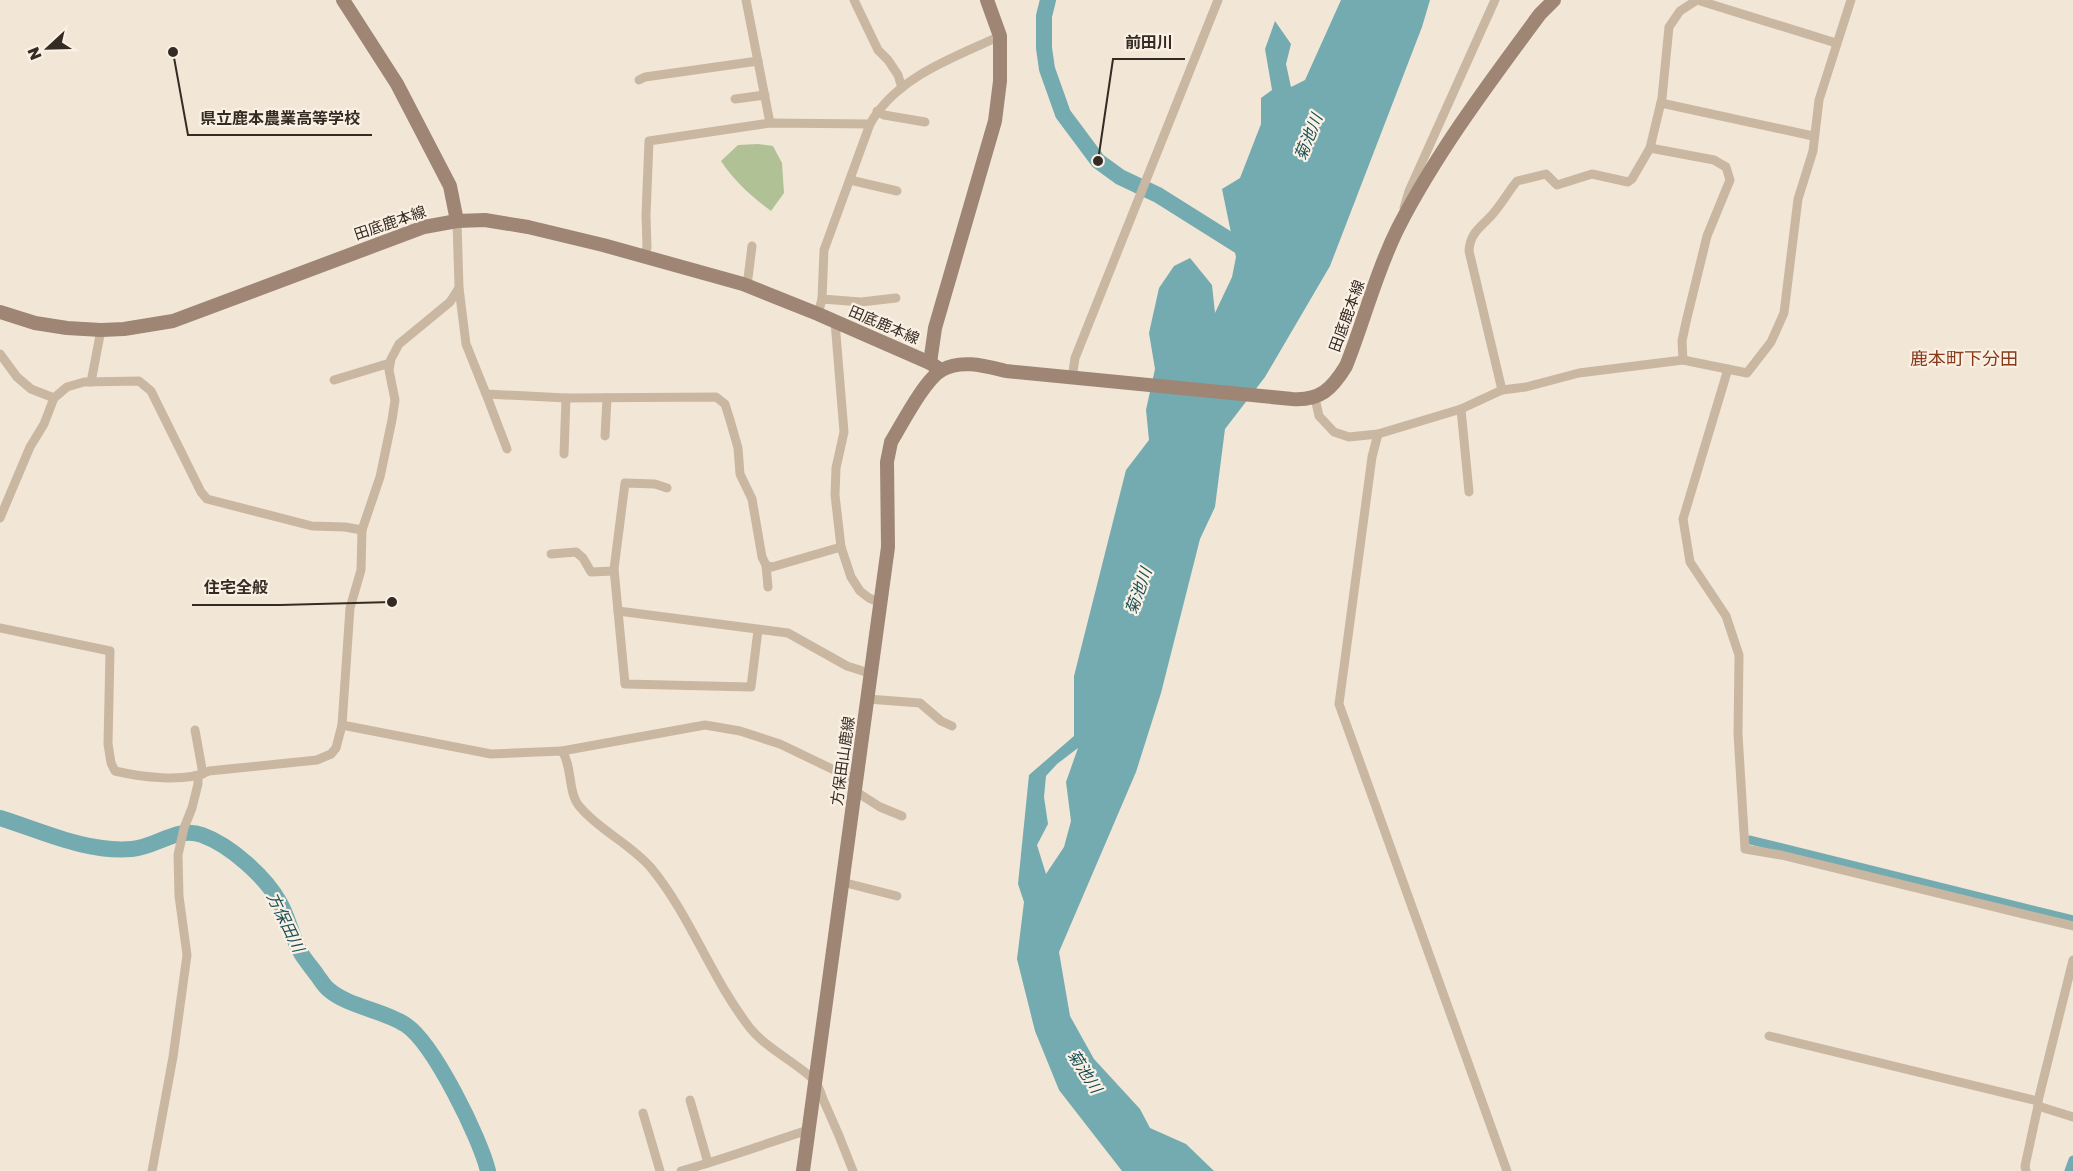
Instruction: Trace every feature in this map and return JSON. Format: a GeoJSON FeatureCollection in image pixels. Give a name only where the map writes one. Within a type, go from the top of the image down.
{"type":"FeatureCollection","features":[{"type":"Feature","properties":{"kind":"main road"},"geometry":{"type":"LineString","coordinates":[[343,0],[397,84],[450,186],[457,221]]}},
{"type":"Feature","properties":{"kind":"main road"},"geometry":{"type":"LineString","coordinates":[[987,0],[1000,36],[1001,63],[995,121],[935,328],[936,366],[968,364],[1006,371],[1072,378],[1292,399],[1315,398]]}},
{"type":"Feature","properties":{"kind":"main road","name":"田底鹿本線"},"geometry":{"type":"LineString","coordinates":[[1315,398],[1339,378],[1346,366],[1398,230],[1415,198],[1470,109],[1540,14],[1554,0]]}},
{"type":"Feature","properties":{"kind":"main road","name":"田底鹿本線"},"geometry":{"type":"LineString","coordinates":[[0,312],[35,323],[101,330],[173,321],[401,234],[457,221],[485,220],[528,227],[645,256],[747,286],[818,314],[936,366]]}},
{"type":"Feature","properties":{"kind":"main road","name":"方保田山鹿線"},"geometry":{"type":"LineString","coordinates":[[803,1171],[888,547],[886,462],[891,442],[933,376],[936,366]]}},
{"type":"Feature","properties":{"kind":"street"},"geometry":{"type":"LineString","coordinates":[[746,0],[770,123]]}},
{"type":"Feature","properties":{"kind":"street"},"geometry":{"type":"LineString","coordinates":[[854,0],[878,50],[898,75],[902,88]]}},
{"type":"Feature","properties":{"kind":"street"},"geometry":{"type":"LineString","coordinates":[[1072,378],[1075,358],[1218,0]]}},
{"type":"Feature","properties":{"kind":"street"},"geometry":{"type":"LineString","coordinates":[[1398,230],[1409,191],[1495,0]]}},
{"type":"Feature","properties":{"kind":"street"},"geometry":{"type":"LineString","coordinates":[[1502,390],[1469,251],[1470,241],[1478,227],[1491,216],[1517,181],[1546,174],[1557,184],[1592,174],[1628,182],[1632,179],[1650,148],[1661,103],[1669,27],[1680,11],[1697,0],[1836,42]]}},
{"type":"Feature","properties":{"kind":"street"},"geometry":{"type":"LineString","coordinates":[[1315,398],[1319,416],[1334,432],[1349,437],[1378,434],[1461,409],[1502,390],[1526,387],[1579,374],[1683,360],[1747,373],[1771,342],[1784,313],[1798,199],[1813,151],[1819,100],[1851,0]]}},
{"type":"Feature","properties":{"kind":"street"},"geometry":{"type":"LineString","coordinates":[[818,314],[822,299],[824,250],[870,124],[877,111],[892,94],[953,56],[1000,36]]}},
{"type":"Feature","properties":{"kind":"street"},"geometry":{"type":"LineString","coordinates":[[639,80],[645,77],[758,61]]}},
{"type":"Feature","properties":{"kind":"street"},"geometry":{"type":"LineString","coordinates":[[735,99],[765,95]]}},
{"type":"Feature","properties":{"kind":"street"},"geometry":{"type":"LineString","coordinates":[[1661,103],[1813,136]]}},
{"type":"Feature","properties":{"kind":"street"},"geometry":{"type":"LineString","coordinates":[[877,111],[884,115],[925,122]]}},
{"type":"Feature","properties":{"kind":"street"},"geometry":{"type":"LineString","coordinates":[[645,256],[649,141],[770,123],[870,124]]}},
{"type":"Feature","properties":{"kind":"street"},"geometry":{"type":"LineString","coordinates":[[1650,148],[1714,160],[1726,167],[1730,180],[1707,236],[1694,285],[1682,341],[1683,360]]}},
{"type":"Feature","properties":{"kind":"street"},"geometry":{"type":"LineString","coordinates":[[850,180],[897,191]]}},
{"type":"Feature","properties":{"kind":"street"},"geometry":{"type":"LineString","coordinates":[[457,221],[459,288],[466,344],[507,449]]}},
{"type":"Feature","properties":{"kind":"street"},"geometry":{"type":"LineString","coordinates":[[747,286],[752,246]]}},
{"type":"Feature","properties":{"kind":"street"},"geometry":{"type":"LineString","coordinates":[[0,628],[110,651],[107,725],[111,763],[115,771],[169,778],[326,757],[336,748],[342,725],[350,608],[361,570],[362,530],[380,477],[392,420],[395,400],[389,370],[390,363],[399,344],[450,302],[459,288]]}},
{"type":"Feature","properties":{"kind":"street"},"geometry":{"type":"LineString","coordinates":[[822,299],[861,302],[896,298]]}},
{"type":"Feature","properties":{"kind":"street"},"geometry":{"type":"LineString","coordinates":[[835,322],[843,432],[836,468],[835,495],[842,547],[850,577],[860,591],[881,603]]}},
{"type":"Feature","properties":{"kind":"street"},"geometry":{"type":"LineString","coordinates":[[91,382],[101,330]]}},
{"type":"Feature","properties":{"kind":"street"},"geometry":{"type":"LineString","coordinates":[[0,354],[17,377],[31,389],[54,398]]}},
{"type":"Feature","properties":{"kind":"street"},"geometry":{"type":"LineString","coordinates":[[334,380],[390,363]]}},
{"type":"Feature","properties":{"kind":"street"},"geometry":{"type":"LineString","coordinates":[[1728,369],[1683,519],[1690,562],[1726,616],[1739,655],[1738,734],[1745,849],[1781,855],[2073,926]]}},
{"type":"Feature","properties":{"kind":"street"},"geometry":{"type":"LineString","coordinates":[[0,518],[54,398],[67,387],[91,382],[139,381],[151,391],[201,492],[207,499],[312,526],[362,530]]}},
{"type":"Feature","properties":{"kind":"street"},"geometry":{"type":"LineString","coordinates":[[486,394],[566,398],[716,397],[724,404],[738,448],[740,474],[752,499],[762,557],[766,565],[768,588]]}},
{"type":"Feature","properties":{"kind":"street"},"geometry":{"type":"LineString","coordinates":[[564,454],[566,398]]}},
{"type":"Feature","properties":{"kind":"street"},"geometry":{"type":"LineString","coordinates":[[605,435],[607,398]]}},
{"type":"Feature","properties":{"kind":"street"},"geometry":{"type":"LineString","coordinates":[[1461,409],[1469,492]]}},
{"type":"Feature","properties":{"kind":"street"},"geometry":{"type":"LineString","coordinates":[[1378,434],[1372,457],[1339,704],[1507,1171]]}},
{"type":"Feature","properties":{"kind":"street"},"geometry":{"type":"LineString","coordinates":[[667,488],[655,484],[625,483],[614,571],[625,684],[751,687],[758,630]]}},
{"type":"Feature","properties":{"kind":"street"},"geometry":{"type":"LineString","coordinates":[[766,565],[772,567],[842,547]]}},
{"type":"Feature","properties":{"kind":"street"},"geometry":{"type":"LineString","coordinates":[[551,554],[576,552],[583,558],[591,572],[614,571]]}},
{"type":"Feature","properties":{"kind":"street"},"geometry":{"type":"LineString","coordinates":[[618,611],[788,633],[847,666],[872,674]]}},
{"type":"Feature","properties":{"kind":"street"},"geometry":{"type":"LineString","coordinates":[[868,699],[920,703],[941,721],[952,726]]}},
{"type":"Feature","properties":{"kind":"street"},"geometry":{"type":"LineString","coordinates":[[342,725],[491,754],[562,751],[705,725],[740,731],[780,744],[856,786],[880,807],[902,816]]}},
{"type":"Feature","properties":{"kind":"street"},"geometry":{"type":"LineString","coordinates":[[152,1171],[173,1057],[187,955],[179,896],[178,855],[183,828],[192,808],[200,775],[195,730]]}},
{"type":"Feature","properties":{"kind":"street"},"geometry":{"type":"LineString","coordinates":[[562,751],[568,759],[575,798],[579,806],[609,834],[636,853],[651,869],[675,903],[722,988],[751,1030],[815,1081],[839,1133],[852,1171]]}},
{"type":"Feature","properties":{"kind":"street"},"geometry":{"type":"LineString","coordinates":[[842,882],[897,896]]}},
{"type":"Feature","properties":{"kind":"street"},"geometry":{"type":"LineString","coordinates":[[2026,1171],[2025,1166],[2038,1103],[2073,960]]}},
{"type":"Feature","properties":{"kind":"street"},"geometry":{"type":"LineString","coordinates":[[1769,1036],[2038,1103],[2073,1117]]}},
{"type":"Feature","properties":{"kind":"street"},"geometry":{"type":"LineString","coordinates":[[690,1100],[708,1163]]}},
{"type":"Feature","properties":{"kind":"street"},"geometry":{"type":"LineString","coordinates":[[643,1113],[660,1171]]}},
{"type":"Feature","properties":{"kind":"street"},"geometry":{"type":"LineString","coordinates":[[681,1171],[808,1130]]}},
{"type":"Feature","properties":{"kind":"green space"},"geometry":{"type":"Polygon","coordinates":[[[738,145],[773,146],[782,163],[784,193],[771,211],[732,176],[721,161],[738,145]]]}},
{"type":"Feature","properties":{"kind":"water","name":"菊池川"},"geometry":{"type":"Polygon","coordinates":[[[1341,0],[1430,0],[1422,27],[1330,266],[1265,377],[1225,429],[1215,507],[1200,539],[1161,693],[1136,772],[1059,952],[1070,1016],[1094,1059],[1140,1109],[1150,1128],[1186,1144],[1214,1171],[1122,1171],[1059,1090],[1035,1031],[1017,959],[1024,902],[1018,884],[1029,775],[1074,736],[1074,676],[1126,470],[1149,440],[1146,410],[1155,369],[1149,333],[1159,288],[1174,266],[1190,258],[1212,285],[1215,313],[1232,277],[1236,257],[1222,189],[1240,178],[1261,124],[1261,98],[1272,90],[1265,49],[1275,21],[1291,44],[1286,64],[1291,87],[1305,80],[1341,0]],[[1078,748],[1046,776],[1044,797],[1048,824],[1037,845],[1046,874],[1064,847],[1071,821],[1066,782],[1078,748]]]}},
{"type":"Feature","properties":{"kind":"waterway"},"geometry":{"type":"LineString","coordinates":[[1048,0],[1044,16],[1044,48],[1047,69],[1063,114],[1098,161],[1120,177],[1158,195],[1252,254]]}},
{"type":"Feature","properties":{"kind":"waterway","name":"方保田川"},"geometry":{"type":"LineString","coordinates":[[0,818],[65,840],[98,848],[132,849],[184,833],[202,835],[224,846],[257,873],[274,893],[301,953],[327,988],[346,1000],[406,1025],[430,1051],[466,1115],[488,1171]]}},
{"type":"Feature","properties":{"kind":"waterway"},"geometry":{"type":"LineString","coordinates":[[1750,840],[2073,920]]}},
{"type":"Feature","properties":{"kind":"waterway"},"geometry":{"type":"LineString","coordinates":[[2069,1171],[2073,1160]]}},
{"type":"Feature","properties":{"kind":"place","name":"県立鹿本農業高等学校"},"geometry":{"type":"Point","coordinates":[173,52]}},
{"type":"Feature","properties":{"kind":"place","name":"前田川"},"geometry":{"type":"Point","coordinates":[1098,161]}},
{"type":"Feature","properties":{"kind":"place","name":"住宅全般"},"geometry":{"type":"Point","coordinates":[392,602]}},
{"type":"Feature","properties":{"kind":"district","name":"鹿本町下分田"},"geometry":{"type":"Point","coordinates":[1964,359]}}]}
